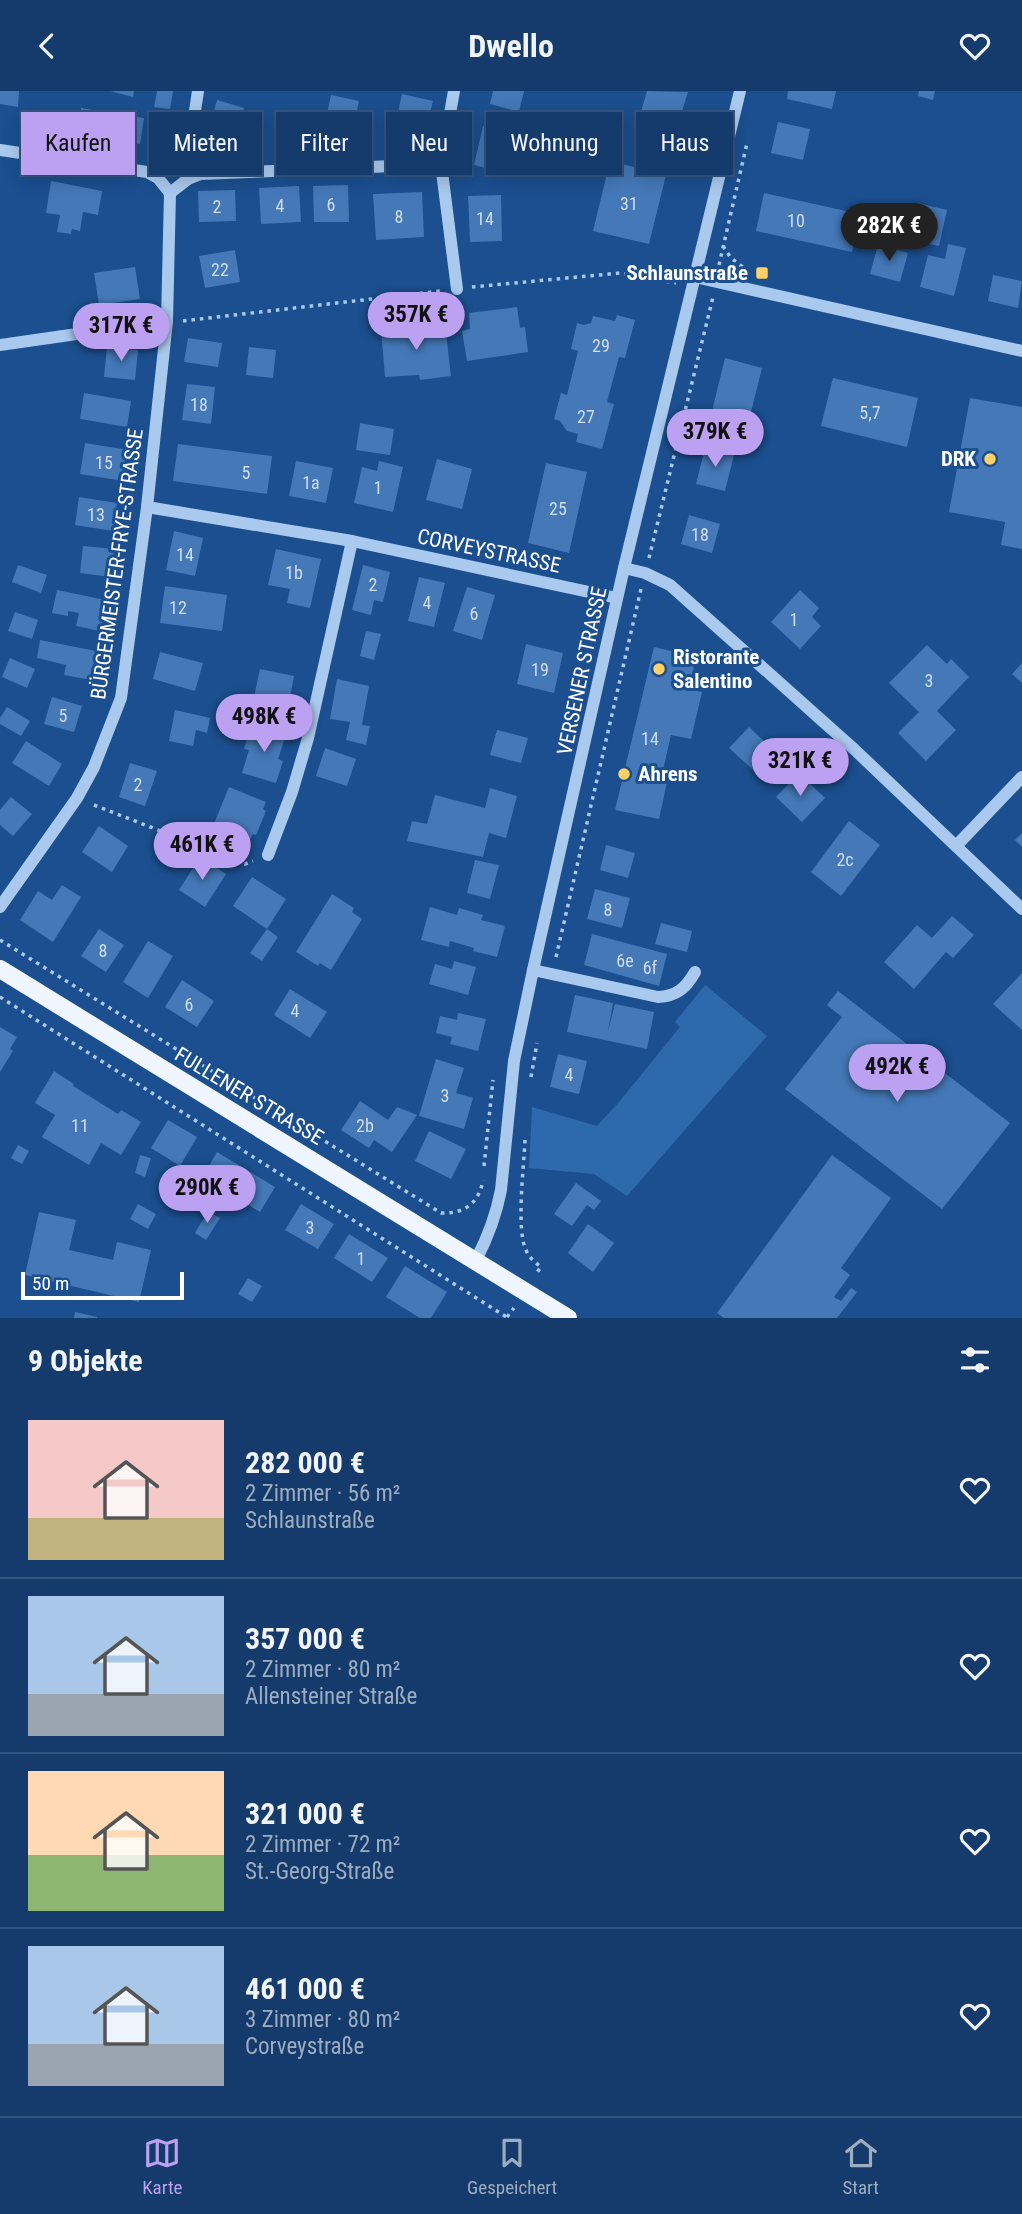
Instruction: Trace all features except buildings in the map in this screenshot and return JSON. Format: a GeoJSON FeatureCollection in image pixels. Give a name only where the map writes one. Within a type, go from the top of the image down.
{"type":"FeatureCollection","features":[{"type":"Feature","properties":{"kind":"main road","name":"FULLENER STRASSE"},"geometry":{"type":"LineString","coordinates":[[0,969],[568,1318]]}},
{"type":"Feature","properties":{"kind":"street"},"geometry":{"type":"LineString","coordinates":[[188,179],[187,163],[198,91]]}},
{"type":"Feature","properties":{"kind":"street"},"geometry":{"type":"LineString","coordinates":[[450,112],[454,91]]}},
{"type":"Feature","properties":{"kind":"street","name":"VERSENER STRASSE"},"geometry":{"type":"LineString","coordinates":[[475,1260],[489,1237],[502,1190],[514,1061],[533,970],[624,568],[740,91]]}},
{"type":"Feature","properties":{"kind":"street"},"geometry":{"type":"LineString","coordinates":[[0,150],[147,172],[158,179],[170,193],[188,179],[201,174],[386,166]]}},
{"type":"Feature","properties":{"kind":"street"},"geometry":{"type":"LineString","coordinates":[[442,175],[457,289]]}},
{"type":"Feature","properties":{"kind":"street","name":"BÜRGERMEISTER-FRYE-STRASSE"},"geometry":{"type":"LineString","coordinates":[[0,907],[77,798],[94,767],[121,698],[147,507],[167,321],[170,193]]}},
{"type":"Feature","properties":{"kind":"street"},"geometry":{"type":"LineString","coordinates":[[695,277],[1022,351]]}},
{"type":"Feature","properties":{"kind":"street"},"geometry":{"type":"LineString","coordinates":[[0,345],[167,321]]}},
{"type":"Feature","properties":{"kind":"street","name":"CORVEYSTRASSE"},"geometry":{"type":"LineString","coordinates":[[147,507],[352,541],[617,599]]}},
{"type":"Feature","properties":{"kind":"street"},"geometry":{"type":"LineString","coordinates":[[268,855],[292,792],[308,738],[352,541]]}},
{"type":"Feature","properties":{"kind":"street"},"geometry":{"type":"LineString","coordinates":[[624,568],[645,573],[670,585],[957,845],[1022,909]]}},
{"type":"Feature","properties":{"kind":"street"},"geometry":{"type":"LineString","coordinates":[[957,845],[1022,777]]}},
{"type":"Feature","properties":{"kind":"street"},"geometry":{"type":"LineString","coordinates":[[533,970],[658,997],[670,996],[687,986],[695,972]]}},
{"type":"Feature","properties":{"kind":"path"},"geometry":{"type":"LineString","coordinates":[[723,246],[742,268],[755,271]]}},
{"type":"Feature","properties":{"kind":"path"},"geometry":{"type":"LineString","coordinates":[[77,798],[245,864],[268,855]]}},
{"type":"Feature","properties":{"kind":"path"},"geometry":{"type":"LineString","coordinates":[[0,940],[441,1213],[454,1214],[469,1207],[481,1189],[492,1084]]}},
{"type":"Feature","properties":{"kind":"path"},"geometry":{"type":"LineString","coordinates":[[0,997],[508,1318]]}},
{"type":"Feature","properties":{"kind":"path"},"geometry":{"type":"LineString","coordinates":[[526,1133],[522,1234],[525,1250],[541,1267]]}},
{"type":"Feature","properties":{"kind":"shaded area"},"geometry":{"type":"Polygon","coordinates":[[[705,985],[767,1036],[627,1196],[594,1174],[529,1168],[532,1107],[597,1126],[680,1027],[675,1022],[705,985]]]}},
{"type":"Feature","properties":{"kind":"place","name":"Schlaunstraße"},"geometry":{"type":"Point","coordinates":[762,273]}},
{"type":"Feature","properties":{"kind":"place","name":"DRK"},"geometry":{"type":"Point","coordinates":[990,459]}},
{"type":"Feature","properties":{"kind":"place","name":"Ristorante Salentino"},"geometry":{"type":"Point","coordinates":[659,669]}},
{"type":"Feature","properties":{"kind":"place","name":"Ahrens"},"geometry":{"type":"Point","coordinates":[624,774]}}]}
